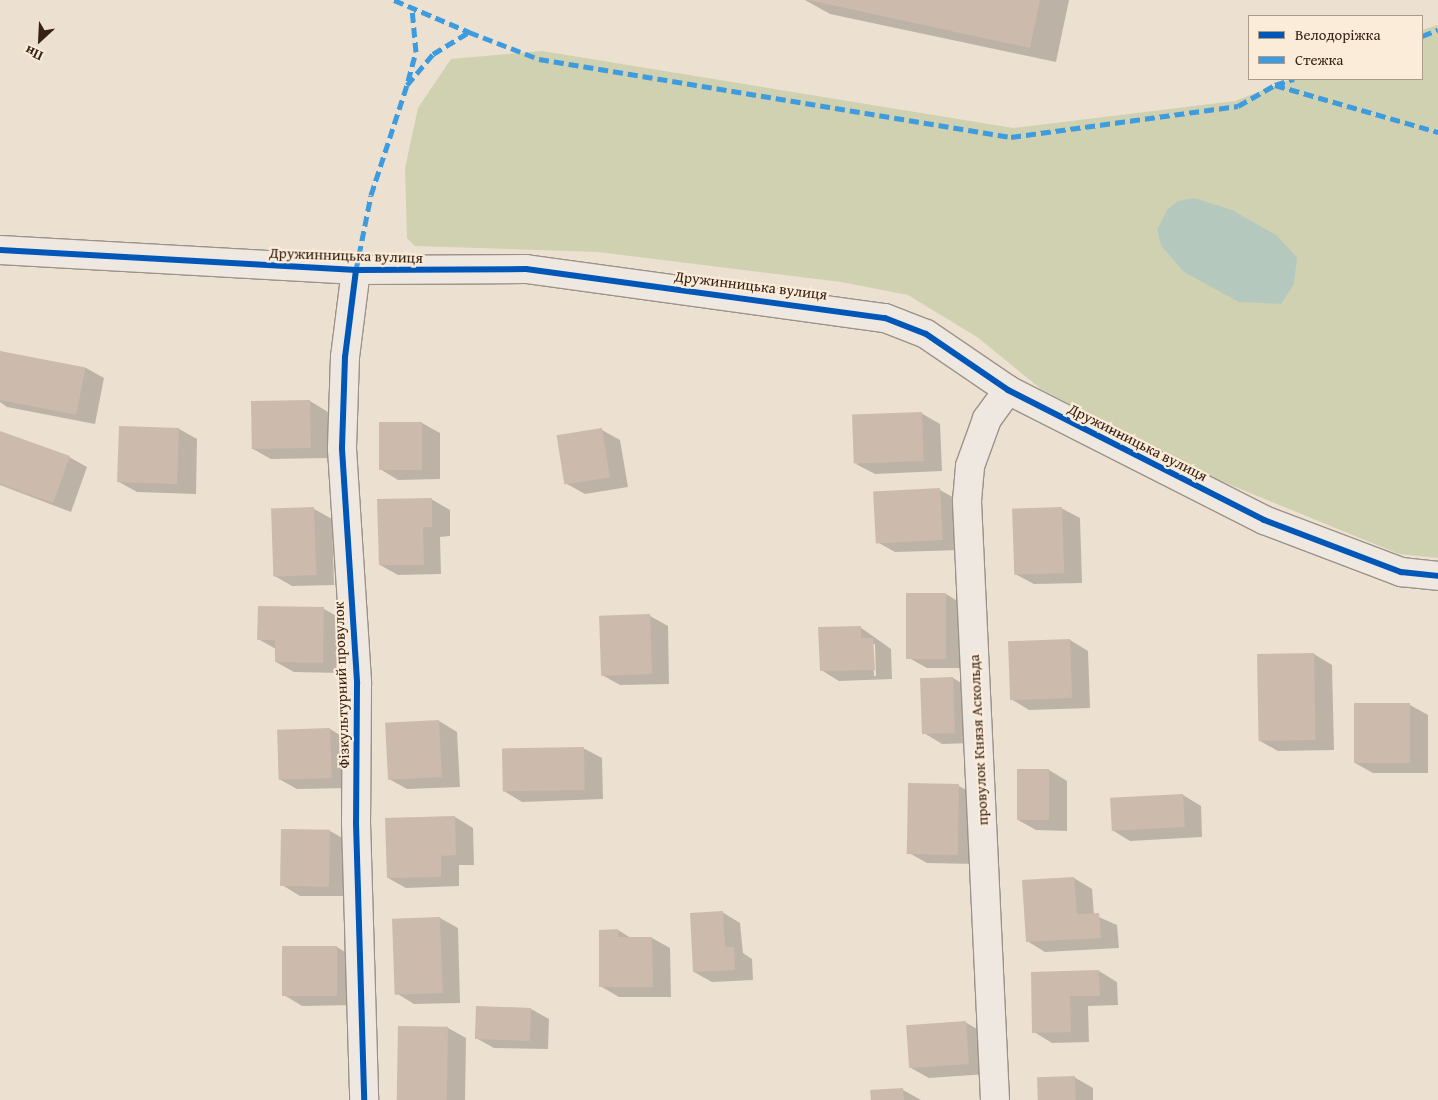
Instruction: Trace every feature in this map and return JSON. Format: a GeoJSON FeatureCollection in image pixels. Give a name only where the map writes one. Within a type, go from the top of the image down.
{"type":"FeatureCollection","features":[{"type":"Feature","properties":{"kind":"street","name":"Дружинницька вулиця"},"geometry":{"type":"LineString","coordinates":[[0,250],[356,270],[526,269],[844,310],[885,318],[926,334],[1008,390],[1264,520],[1401,572],[1438,576]]}},
{"type":"Feature","properties":{"kind":"street","name":"Фізкультурний провулок"},"geometry":{"type":"LineString","coordinates":[[356,270],[345,357],[342,448],[357,684],[356,823],[364,1100]]}},
{"type":"Feature","properties":{"kind":"street","name":"провулок Князя Аскольда"},"geometry":{"type":"LineString","coordinates":[[995,1100],[967,501],[970,466],[987,419],[1008,390]]}},
{"type":"Feature","properties":{"kind":"green space"},"geometry":{"type":"Polygon","coordinates":[[[1438,25],[1438,558],[1399,554],[1216,479],[1041,389],[977,337],[908,295],[841,282],[598,252],[415,246],[407,238],[405,168],[418,108],[451,59],[542,51],[1013,128],[1235,101],[1288,80],[1423,80],[1423,30],[1438,25]],[[1157,230],[1161,246],[1184,272],[1157,230]]]}},
{"type":"Feature","properties":{"kind":"shaded area"},"geometry":{"type":"Polygon","coordinates":[[[1194,198],[1232,210],[1276,235],[1297,257],[1294,284],[1281,304],[1239,302],[1184,272],[1161,246],[1157,230],[1167,210],[1178,201],[1194,198]]]}},
{"type":"Feature","properties":{"kind":"building"},"geometry":{"type":"Polygon","coordinates":[[[808,0],[1040,0],[1030,48],[808,0]]]}},
{"type":"Feature","properties":{"kind":"building"},"geometry":{"type":"Polygon","coordinates":[[[0,351],[85,368],[76,415],[0,400],[0,351]]]}},
{"type":"Feature","properties":{"kind":"building"},"geometry":{"type":"Polygon","coordinates":[[[310,400],[311,448],[252,449],[251,401],[310,400]]]}},
{"type":"Feature","properties":{"kind":"building"},"geometry":{"type":"Polygon","coordinates":[[[922,412],[924,461],[854,463],[852,414],[922,412]]]}},
{"type":"Feature","properties":{"kind":"building"},"geometry":{"type":"Polygon","coordinates":[[[379,422],[422,422],[422,470],[379,470],[379,422]]]}},
{"type":"Feature","properties":{"kind":"building"},"geometry":{"type":"Polygon","coordinates":[[[119,426],[179,428],[177,484],[117,482],[119,426]]]}},
{"type":"Feature","properties":{"kind":"building"},"geometry":{"type":"Polygon","coordinates":[[[602,428],[610,477],[564,485],[557,435],[602,428]]]}},
{"type":"Feature","properties":{"kind":"building"},"geometry":{"type":"Polygon","coordinates":[[[0,431],[70,456],[53,503],[0,484],[0,431]]]}},
{"type":"Feature","properties":{"kind":"building"},"geometry":{"type":"Polygon","coordinates":[[[940,488],[943,540],[876,543],[873,492],[940,488]]]}},
{"type":"Feature","properties":{"kind":"building"},"geometry":{"type":"Polygon","coordinates":[[[432,498],[432,527],[423,527],[424,565],[379,565],[377,499],[432,498]]]}},
{"type":"Feature","properties":{"kind":"building"},"geometry":{"type":"Polygon","coordinates":[[[314,507],[316,575],[273,576],[271,509],[314,507]]]}},
{"type":"Feature","properties":{"kind":"building"},"geometry":{"type":"Polygon","coordinates":[[[1062,507],[1064,573],[1014,575],[1012,509],[1062,507]]]}},
{"type":"Feature","properties":{"kind":"building"},"geometry":{"type":"Polygon","coordinates":[[[906,593],[946,593],[946,659],[906,659],[906,593]]]}},
{"type":"Feature","properties":{"kind":"building"},"geometry":{"type":"Polygon","coordinates":[[[258,606],[324,607],[323,663],[275,662],[275,640],[257,640],[258,606]]]}},
{"type":"Feature","properties":{"kind":"building"},"geometry":{"type":"Polygon","coordinates":[[[650,614],[652,674],[601,676],[599,616],[650,614]]]}},
{"type":"Feature","properties":{"kind":"building"},"geometry":{"type":"Polygon","coordinates":[[[861,626],[861,638],[873,638],[875,670],[820,671],[818,627],[861,626]]]}},
{"type":"Feature","properties":{"kind":"building"},"geometry":{"type":"Polygon","coordinates":[[[1070,639],[1072,698],[1010,700],[1008,641],[1070,639]]]}},
{"type":"Feature","properties":{"kind":"building"},"geometry":{"type":"Polygon","coordinates":[[[1314,653],[1316,740],[1259,741],[1257,654],[1314,653]]]}},
{"type":"Feature","properties":{"kind":"building"},"geometry":{"type":"Polygon","coordinates":[[[953,677],[955,733],[922,734],[920,678],[953,677]]]}},
{"type":"Feature","properties":{"kind":"building"},"geometry":{"type":"Polygon","coordinates":[[[1354,703],[1410,703],[1410,763],[1354,763],[1354,703]]]}},
{"type":"Feature","properties":{"kind":"building"},"geometry":{"type":"Polygon","coordinates":[[[439,720],[442,777],[388,780],[385,723],[439,720]]]}},
{"type":"Feature","properties":{"kind":"building"},"geometry":{"type":"Polygon","coordinates":[[[330,728],[332,778],[279,780],[277,730],[330,728]]]}},
{"type":"Feature","properties":{"kind":"building"},"geometry":{"type":"Polygon","coordinates":[[[584,747],[585,790],[503,791],[502,748],[584,747]]]}},
{"type":"Feature","properties":{"kind":"building"},"geometry":{"type":"Polygon","coordinates":[[[1017,769],[1049,769],[1049,820],[1017,820],[1017,769]]]}},
{"type":"Feature","properties":{"kind":"building"},"geometry":{"type":"Polygon","coordinates":[[[908,783],[959,784],[958,855],[907,854],[908,783]]]}},
{"type":"Feature","properties":{"kind":"building"},"geometry":{"type":"Polygon","coordinates":[[[1183,794],[1185,827],[1112,831],[1110,798],[1183,794]]]}},
{"type":"Feature","properties":{"kind":"building"},"geometry":{"type":"Polygon","coordinates":[[[455,816],[456,855],[441,856],[441,877],[387,878],[385,818],[455,816]]]}},
{"type":"Feature","properties":{"kind":"building"},"geometry":{"type":"Polygon","coordinates":[[[281,829],[330,830],[329,887],[280,886],[281,829]]]}},
{"type":"Feature","properties":{"kind":"building"},"geometry":{"type":"Polygon","coordinates":[[[1074,877],[1077,914],[1099,913],[1101,938],[1026,942],[1022,880],[1074,877]]]}},
{"type":"Feature","properties":{"kind":"building"},"geometry":{"type":"Polygon","coordinates":[[[723,911],[725,947],[734,947],[735,970],[693,972],[690,913],[723,911]]]}},
{"type":"Feature","properties":{"kind":"building"},"geometry":{"type":"Polygon","coordinates":[[[440,917],[443,993],[395,995],[392,919],[440,917]]]}},
{"type":"Feature","properties":{"kind":"building"},"geometry":{"type":"Polygon","coordinates":[[[618,929],[618,937],[652,937],[653,987],[599,987],[599,930],[618,929]]]}},
{"type":"Feature","properties":{"kind":"building"},"geometry":{"type":"Polygon","coordinates":[[[282,946],[337,946],[337,996],[282,996],[282,946]]]}},
{"type":"Feature","properties":{"kind":"building"},"geometry":{"type":"Polygon","coordinates":[[[1099,970],[1100,996],[1070,996],[1071,1032],[1032,1033],[1031,972],[1099,970]]]}},
{"type":"Feature","properties":{"kind":"building"},"geometry":{"type":"Polygon","coordinates":[[[476,1006],[531,1008],[530,1041],[475,1039],[476,1006]]]}},
{"type":"Feature","properties":{"kind":"building"},"geometry":{"type":"Polygon","coordinates":[[[966,1021],[969,1064],[909,1068],[906,1025],[966,1021]]]}},
{"type":"Feature","properties":{"kind":"building"},"geometry":{"type":"Polygon","coordinates":[[[398,1026],[448,1027],[447,1100],[397,1100],[398,1026]]]}},
{"type":"Feature","properties":{"kind":"building"},"geometry":{"type":"Polygon","coordinates":[[[1075,1076],[1076,1100],[1038,1100],[1037,1077],[1075,1076]]]}},
{"type":"Feature","properties":{"kind":"building"},"geometry":{"type":"Polygon","coordinates":[[[903,1088],[904,1100],[871,1100],[870,1090],[903,1088]]]}},
{"type":"Feature","properties":{"kind":"marked path"},"geometry":{"type":"LineString","coordinates":[[394,0],[469,32]]}},
{"type":"Feature","properties":{"kind":"marked path"},"geometry":{"type":"LineString","coordinates":[[408,81],[416,52],[412,8]]}},
{"type":"Feature","properties":{"kind":"marked path"},"geometry":{"type":"LineString","coordinates":[[1423,36],[1438,30]]}},
{"type":"Feature","properties":{"kind":"marked path"},"geometry":{"type":"LineString","coordinates":[[356,270],[371,195],[407,85],[433,54],[469,32],[539,59],[1011,137],[1238,106],[1275,85],[1291,80]]}},
{"type":"Feature","properties":{"kind":"marked path"},"geometry":{"type":"LineString","coordinates":[[1275,85],[1438,132]]}},
{"type":"Feature","properties":{"kind":"cycle path"},"geometry":{"type":"LineString","coordinates":[[0,250],[356,270],[526,269],[885,318],[926,334],[1008,390],[1264,520],[1401,572],[1438,576]]}},
{"type":"Feature","properties":{"kind":"cycle path"},"geometry":{"type":"LineString","coordinates":[[356,270],[345,357],[342,449],[357,684],[356,823],[364,1100]]}}]}
